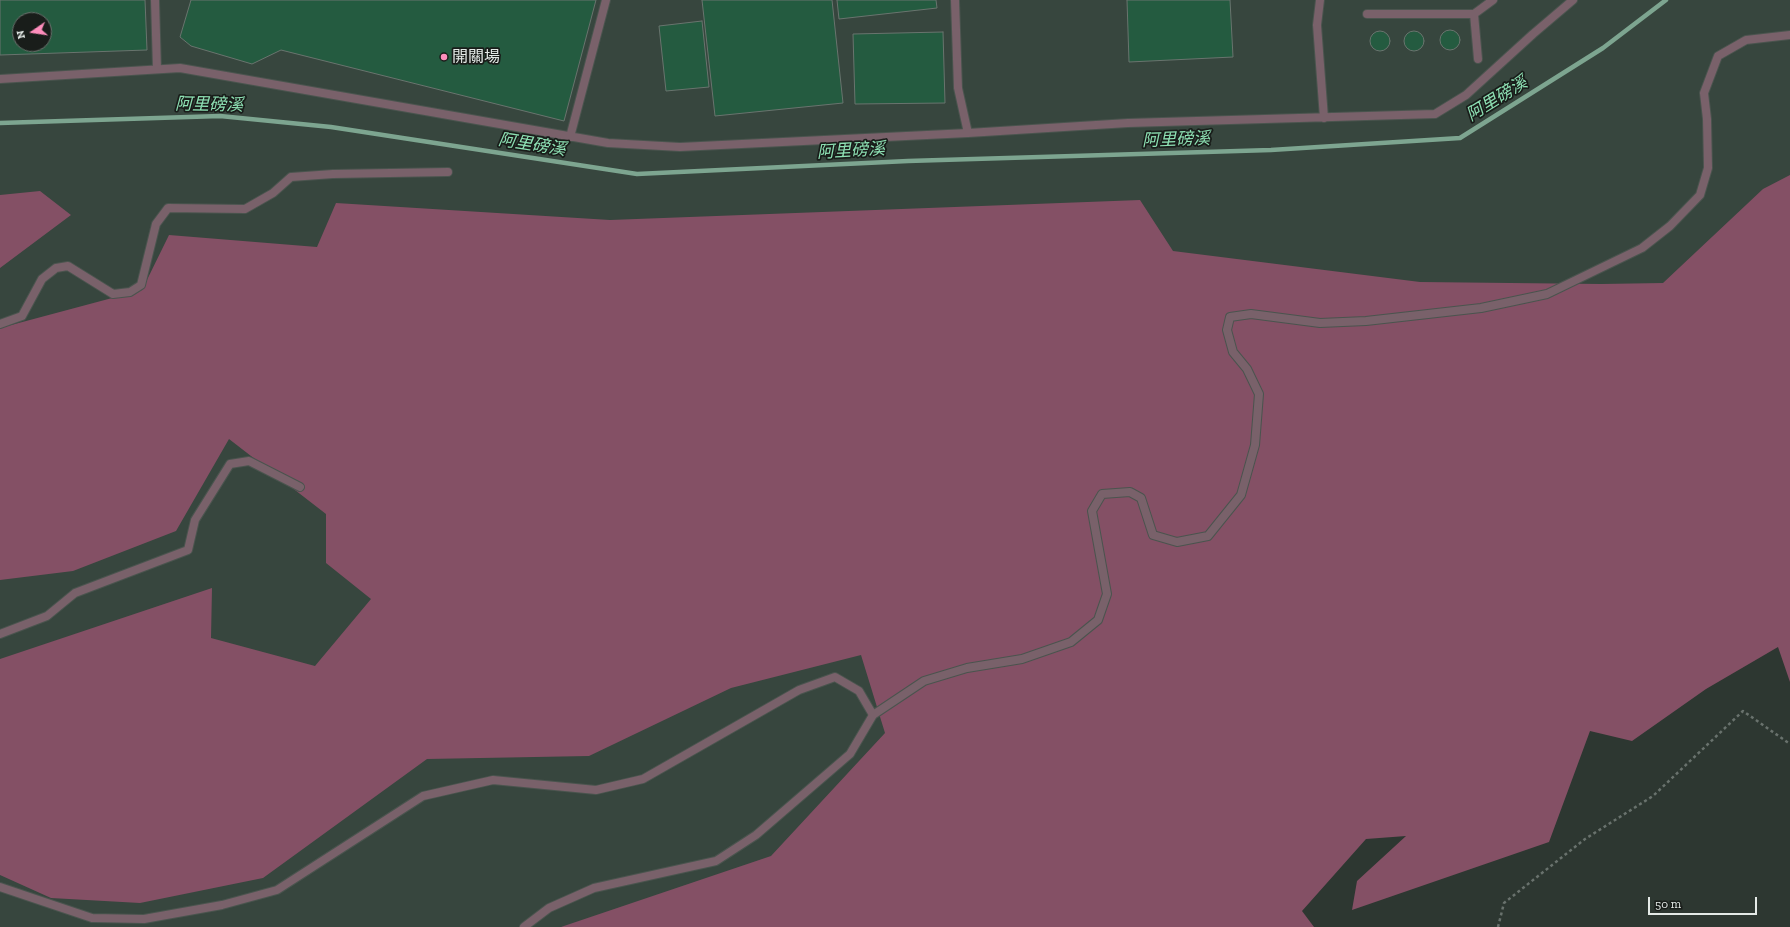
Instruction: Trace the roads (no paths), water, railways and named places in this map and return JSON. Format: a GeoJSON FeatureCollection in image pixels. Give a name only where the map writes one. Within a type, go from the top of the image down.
{"type":"FeatureCollection","features":[{"type":"Feature","properties":{"kind":"lane"},"geometry":{"type":"LineString","coordinates":[[155,0],[157,69]]}},
{"type":"Feature","properties":{"kind":"lane"},"geometry":{"type":"LineString","coordinates":[[570,136],[606,0]]}},
{"type":"Feature","properties":{"kind":"lane"},"geometry":{"type":"LineString","coordinates":[[954,0],[958,88],[968,133]]}},
{"type":"Feature","properties":{"kind":"lane"},"geometry":{"type":"LineString","coordinates":[[1320,0],[1317,25],[1324,118]]}},
{"type":"Feature","properties":{"kind":"lane"},"geometry":{"type":"LineString","coordinates":[[1367,14],[1474,14],[1493,0]]}},
{"type":"Feature","properties":{"kind":"lane"},"geometry":{"type":"LineString","coordinates":[[0,79],[180,68],[608,143],[680,147],[968,133],[1128,123],[1435,114],[1466,95],[1533,34],[1574,0]]}},
{"type":"Feature","properties":{"kind":"lane"},"geometry":{"type":"LineString","coordinates":[[1474,14],[1478,59]]}},
{"type":"Feature","properties":{"kind":"lane"},"geometry":{"type":"LineString","coordinates":[[524,927],[549,908],[594,888],[716,861],[756,835],[850,754],[873,715],[924,682],[967,668],[1022,659],[1071,642],[1098,620],[1107,594],[1092,511],[1102,494],[1130,492],[1141,498],[1153,535],[1177,542],[1208,536],[1241,495],[1255,445],[1259,394],[1247,370],[1233,352],[1227,330],[1230,317],[1251,314],[1320,323],[1366,321],[1481,308],[1547,294],[1642,248],[1670,226],[1700,195],[1708,168],[1707,119],[1704,94],[1718,56],[1746,40],[1790,35]]}},
{"type":"Feature","properties":{"kind":"lane"},"geometry":{"type":"LineString","coordinates":[[0,324],[22,316],[42,279],[56,268],[68,266],[112,294],[130,292],[141,285],[156,224],[168,208],[245,209],[273,193],[291,178],[333,174],[448,172]]}},
{"type":"Feature","properties":{"kind":"lane"},"geometry":{"type":"LineString","coordinates":[[0,634],[47,616],[75,593],[188,550],[195,520],[230,464],[249,461],[300,487]]}},
{"type":"Feature","properties":{"kind":"lane"},"geometry":{"type":"LineString","coordinates":[[0,887],[92,918],[144,918],[222,905],[277,890],[423,796],[493,780],[596,790],[643,779],[799,690],[835,677],[859,691],[873,715]]}},
{"type":"Feature","properties":{"kind":"waterway","name":"阿里磅溪"},"geometry":{"type":"LineString","coordinates":[[0,123],[220,116],[331,127],[637,174],[908,161],[1271,150],[1460,138],[1603,48],[1666,0]]}},
{"type":"Feature","properties":{"kind":"place","name":"開關場"},"geometry":{"type":"Point","coordinates":[444,57]}}]}
